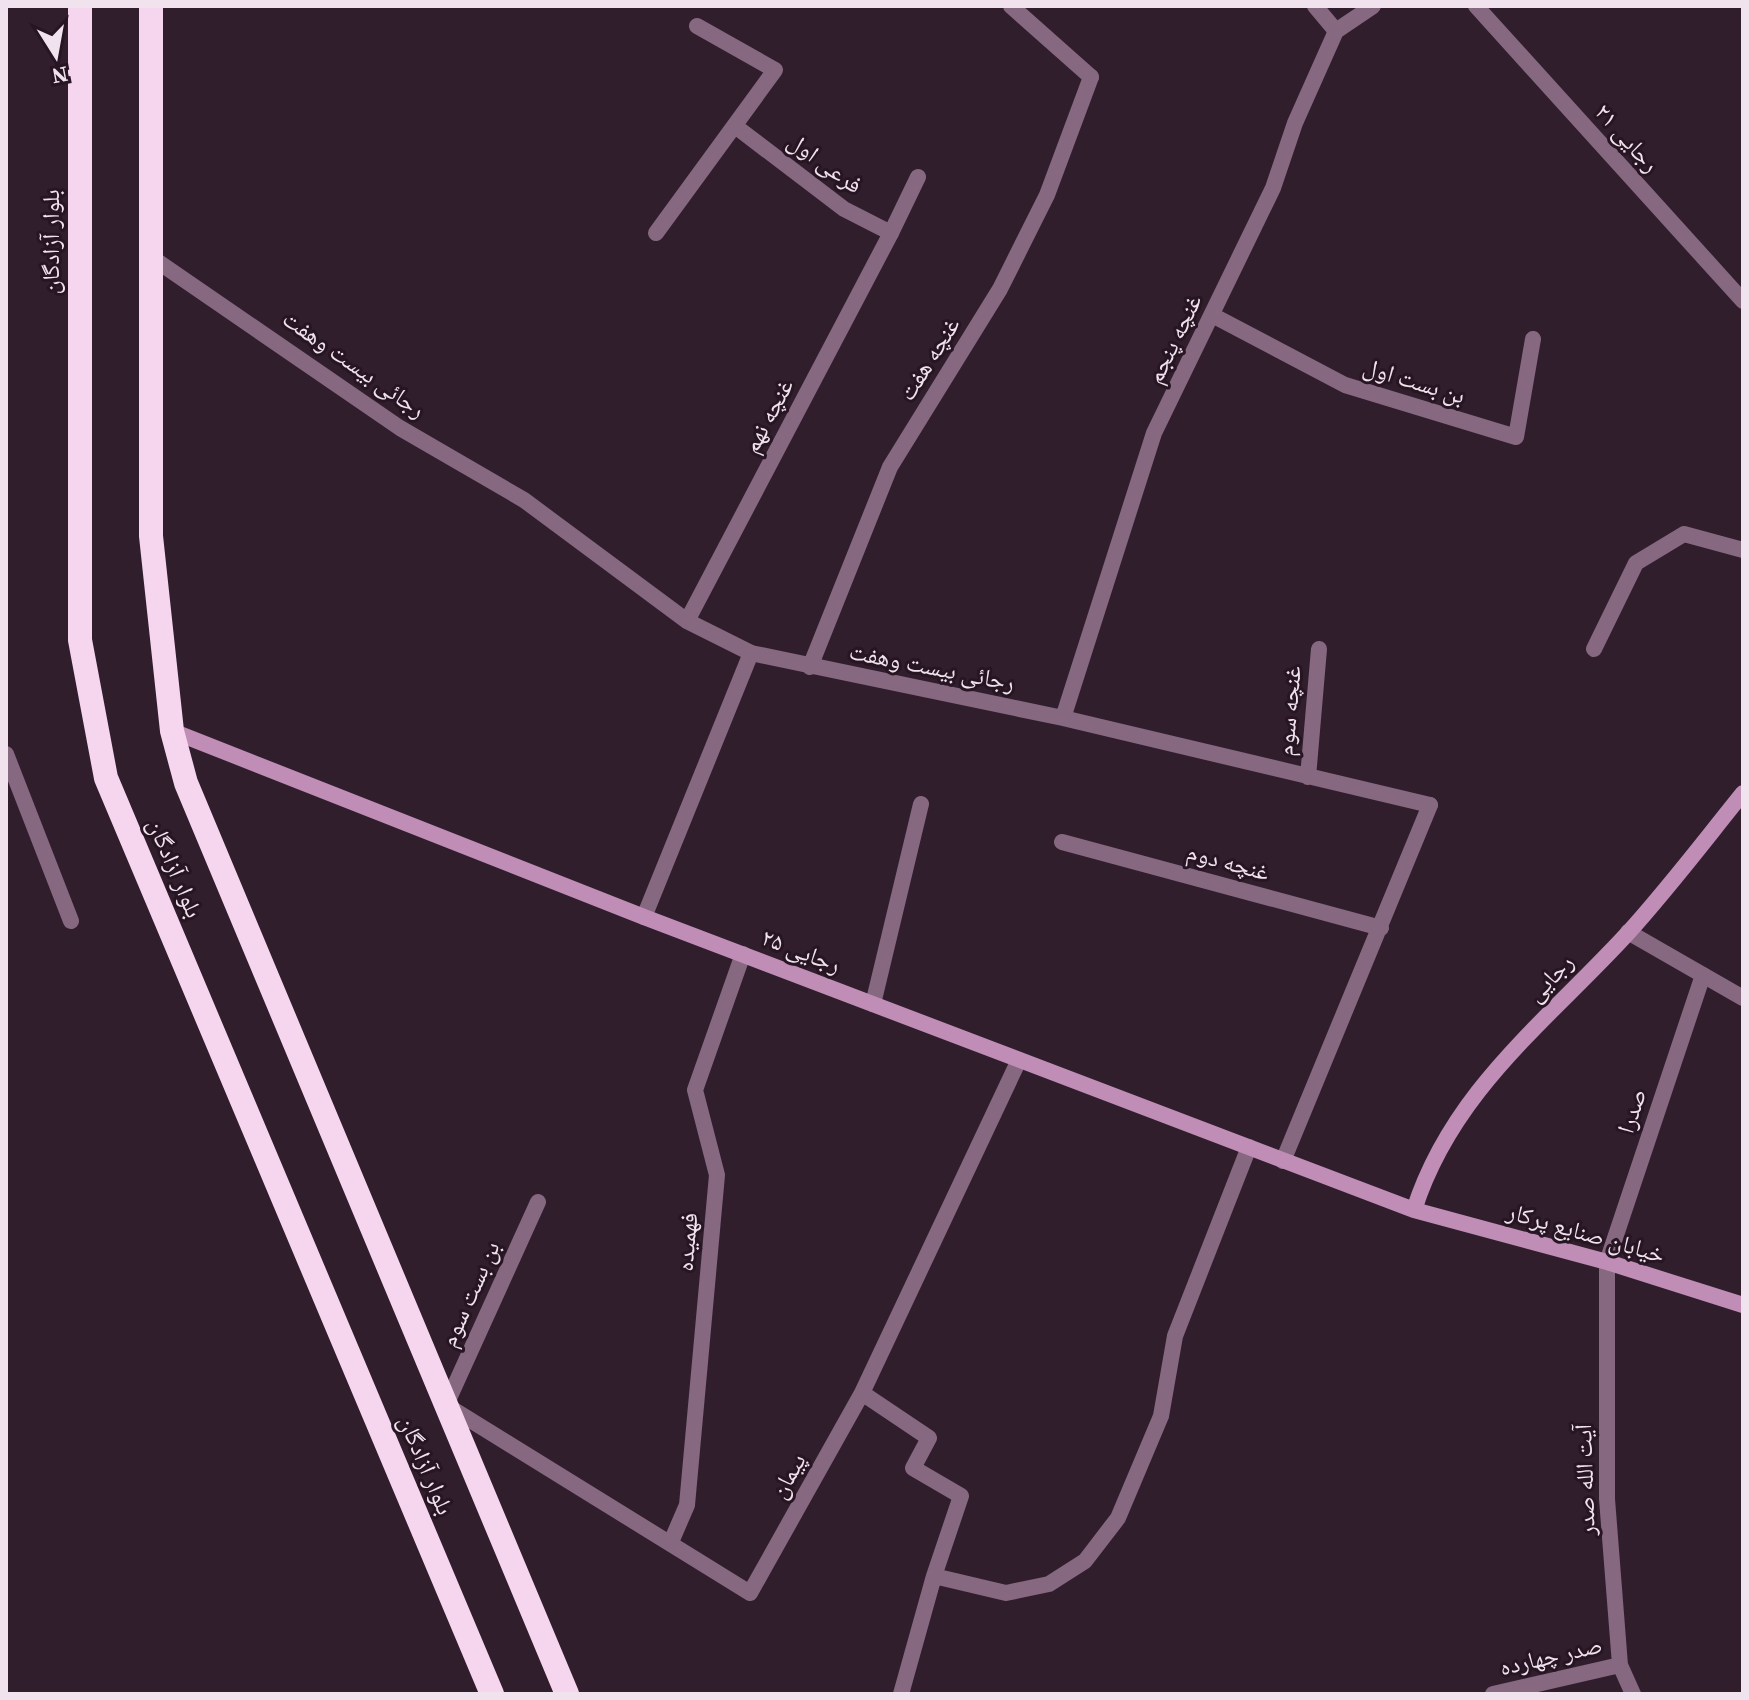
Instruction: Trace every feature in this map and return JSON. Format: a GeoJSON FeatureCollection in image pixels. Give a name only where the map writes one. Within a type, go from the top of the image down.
{"type":"FeatureCollection","features":[{"type":"Feature","properties":{"kind":"highway","name":"بلوار آزادگان"},"geometry":{"type":"LineString","coordinates":[[80,6],[80,640],[106,778],[492,1694]]}},
{"type":"Feature","properties":{"kind":"highway","name":"بلوار آزادگان"},"geometry":{"type":"LineString","coordinates":[[151,6],[151,536],[172,731],[186,783],[567,1694]]}},
{"type":"Feature","properties":{"kind":"street","name":"غنچه هفت"},"geometry":{"type":"LineString","coordinates":[[810,667],[890,467],[1000,289],[1047,195],[1091,77],[1011,6]]}},
{"type":"Feature","properties":{"kind":"street"},"geometry":{"type":"LineString","coordinates":[[1315,6],[1336,31],[1373,6]]}},
{"type":"Feature","properties":{"kind":"street","name":"رجایی ۲۱"},"geometry":{"type":"LineString","coordinates":[[1476,6],[1743,301]]}},
{"type":"Feature","properties":{"kind":"street"},"geometry":{"type":"LineString","coordinates":[[656,233],[775,70],[697,26]]}},
{"type":"Feature","properties":{"kind":"street","name":"غنچه پنجم"},"geometry":{"type":"LineString","coordinates":[[1063,718],[1154,433],[1214,316],[1231,271],[1273,188],[1295,123],[1336,31]]}},
{"type":"Feature","properties":{"kind":"street","name":"فرعی اول"},"geometry":{"type":"LineString","coordinates":[[735,126],[844,209],[891,233]]}},
{"type":"Feature","properties":{"kind":"street","name":"غنچه نهم"},"geometry":{"type":"LineString","coordinates":[[687,621],[918,177]]}},
{"type":"Feature","properties":{"kind":"street","name":"رجائی بیست وهفت"},"geometry":{"type":"LineString","coordinates":[[151,257],[400,428],[524,500],[687,621],[751,653],[1063,718],[1430,805],[1283,1161]]}},
{"type":"Feature","properties":{"kind":"street","name":"بن بست اول"},"geometry":{"type":"LineString","coordinates":[[1214,316],[1345,385],[1516,437],[1533,339]]}},
{"type":"Feature","properties":{"kind":"street"},"geometry":{"type":"LineString","coordinates":[[1594,649],[1636,563],[1684,534],[1743,550]]}},
{"type":"Feature","properties":{"kind":"street","name":"غنچه سوم"},"geometry":{"type":"LineString","coordinates":[[1308,777],[1319,649]]}},
{"type":"Feature","properties":{"kind":"street"},"geometry":{"type":"LineString","coordinates":[[644,917],[751,653]]}},
{"type":"Feature","properties":{"kind":"street","name":"رجایی ۲۵"},"geometry":{"type":"LineString","coordinates":[[172,731],[644,917],[1414,1210]]}},
{"type":"Feature","properties":{"kind":"street"},"geometry":{"type":"LineString","coordinates":[[6,754],[71,921]]}},
{"type":"Feature","properties":{"kind":"street","name":"رجایی"},"geometry":{"type":"LineString","coordinates":[[1414,1210],[1428,1166],[1482,1083],[1628,932],[1743,793]]}},
{"type":"Feature","properties":{"kind":"street"},"geometry":{"type":"LineString","coordinates":[[873,1004],[921,804]]}},
{"type":"Feature","properties":{"kind":"street","name":"غنچه دوم"},"geometry":{"type":"LineString","coordinates":[[1062,842],[1381,928]]}},
{"type":"Feature","properties":{"kind":"street"},"geometry":{"type":"LineString","coordinates":[[1628,932],[1743,998]]}},
{"type":"Feature","properties":{"kind":"street","name":"فهمیده"},"geometry":{"type":"LineString","coordinates":[[671,1542],[687,1505],[717,1175],[695,1090],[743,954]]}},
{"type":"Feature","properties":{"kind":"street","name":"صدرا"},"geometry":{"type":"LineString","coordinates":[[1607,1262],[1703,975]]}},
{"type":"Feature","properties":{"kind":"street","name":"پیمان"},"geometry":{"type":"LineString","coordinates":[[446,1405],[750,1593],[862,1393],[1019,1060]]}},
{"type":"Feature","properties":{"kind":"street"},"geometry":{"type":"LineString","coordinates":[[934,1576],[1006,1593],[1049,1584],[1085,1561],[1118,1518],[1161,1416],[1175,1336],[1249,1147]]}},
{"type":"Feature","properties":{"kind":"street","name":"بن بست سوم"},"geometry":{"type":"LineString","coordinates":[[446,1405],[538,1202]]}},
{"type":"Feature","properties":{"kind":"street","name":"خیابان صنایع پرکار"},"geometry":{"type":"LineString","coordinates":[[1414,1210],[1607,1262],[1743,1305]]}},
{"type":"Feature","properties":{"kind":"street","name":"آیت الله صدر"},"geometry":{"type":"LineString","coordinates":[[1607,1262],[1607,1499],[1620,1665],[1633,1694]]}},
{"type":"Feature","properties":{"kind":"street"},"geometry":{"type":"LineString","coordinates":[[862,1393],[929,1438],[913,1468],[961,1496],[934,1576],[901,1694]]}},
{"type":"Feature","properties":{"kind":"street","name":"صدر چهارده"},"geometry":{"type":"LineString","coordinates":[[1493,1694],[1620,1665]]}}]}
